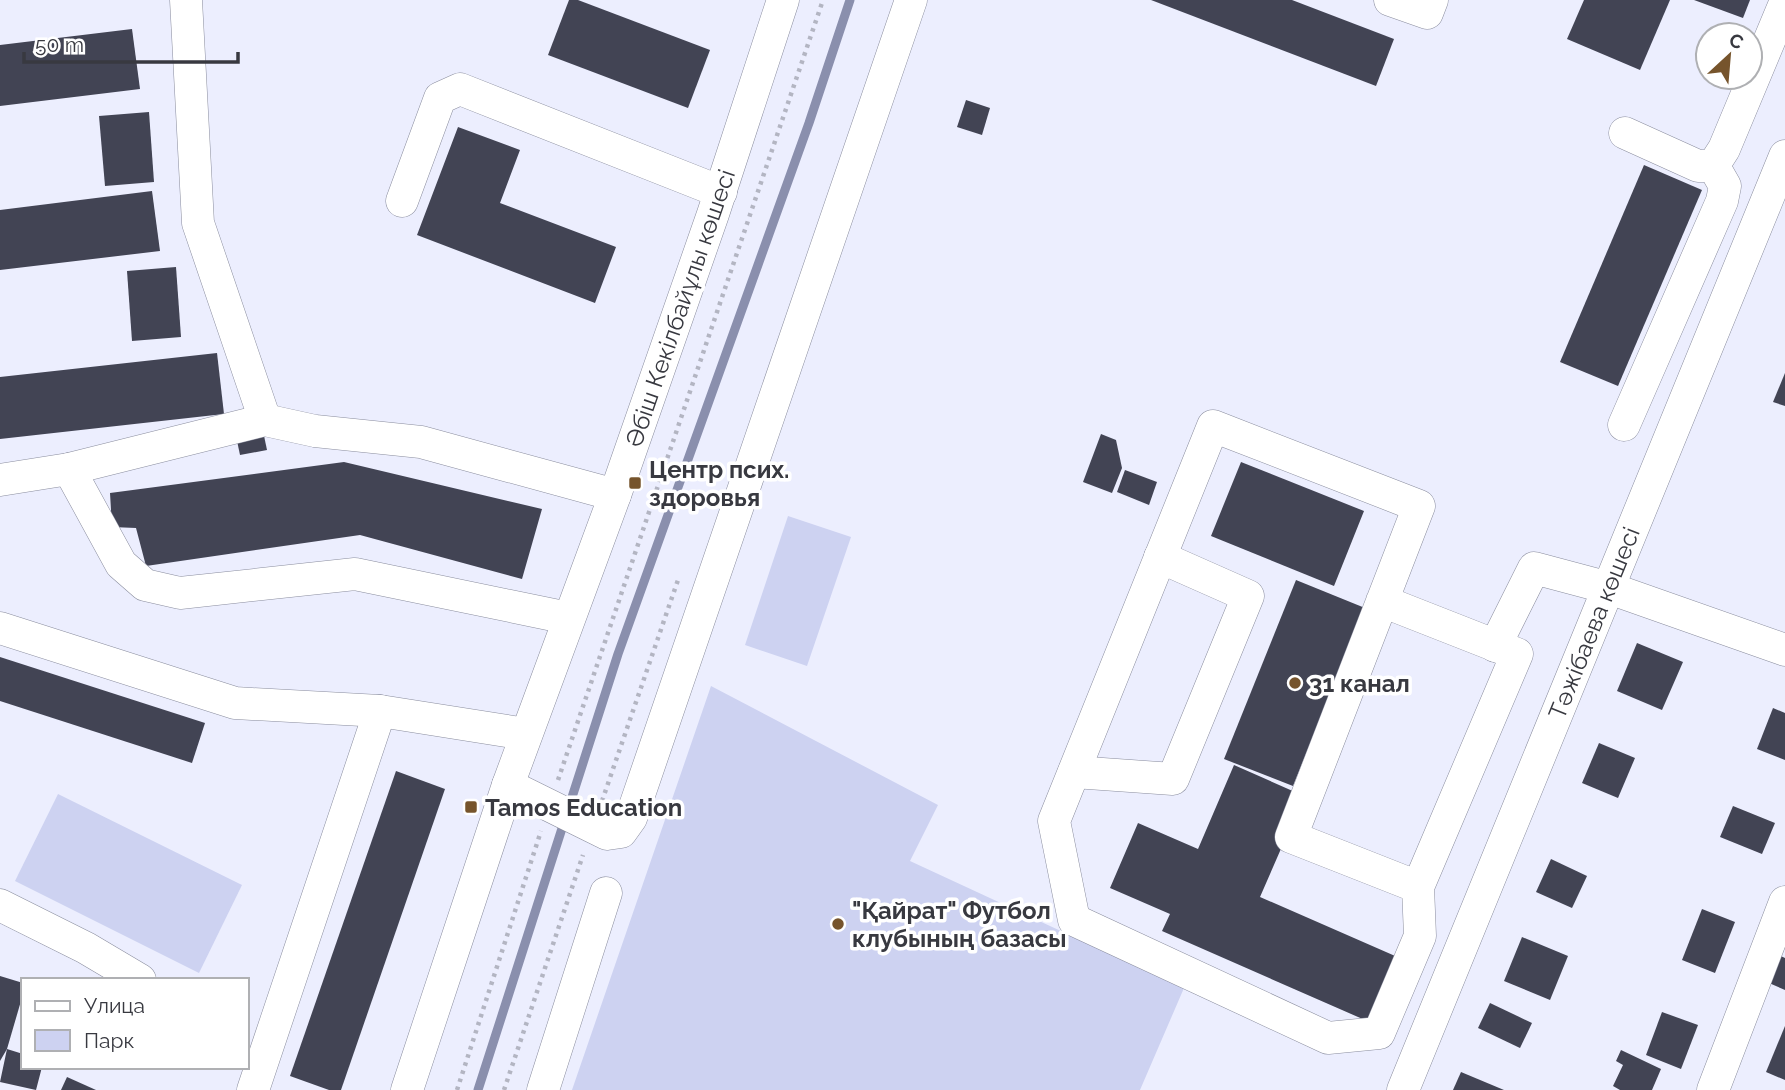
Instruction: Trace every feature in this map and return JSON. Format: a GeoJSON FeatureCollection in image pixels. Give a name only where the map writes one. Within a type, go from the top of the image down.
{"type":"FeatureCollection","features":[{"type":"Feature","properties":{"kind":"street"},"geometry":{"type":"LineString","coordinates":[[186,0],[198,223],[265,420]]}},
{"type":"Feature","properties":{"kind":"street","name":"Әбіш Кекілбайұлы көшесі"},"geometry":{"type":"LineString","coordinates":[[407,1090],[508,785],[615,495],[721,192],[783,0]]}},
{"type":"Feature","properties":{"kind":"street"},"geometry":{"type":"LineString","coordinates":[[508,785],[607,834],[621,832],[631,818],[911,0]]}},
{"type":"Feature","properties":{"kind":"street"},"geometry":{"type":"LineString","coordinates":[[1390,0],[1427,13],[1432,0]]}},
{"type":"Feature","properties":{"kind":"street"},"geometry":{"type":"LineString","coordinates":[[1713,165],[1724,149],[1785,4]]}},
{"type":"Feature","properties":{"kind":"street"},"geometry":{"type":"LineString","coordinates":[[402,201],[440,98],[460,89],[721,192]]}},
{"type":"Feature","properties":{"kind":"street"},"geometry":{"type":"LineString","coordinates":[[1625,132],[1698,166],[1713,165]]}},
{"type":"Feature","properties":{"kind":"street","name":"Тәжібаева көшесі"},"geometry":{"type":"LineString","coordinates":[[1403,1090],[1785,156]]}},
{"type":"Feature","properties":{"kind":"street"},"geometry":{"type":"LineString","coordinates":[[1625,425],[1721,201],[1725,186],[1713,165]]}},
{"type":"Feature","properties":{"kind":"street"},"geometry":{"type":"LineString","coordinates":[[0,480],[69,469],[265,420],[315,431],[421,442],[615,495]]}},
{"type":"Feature","properties":{"kind":"street"},"geometry":{"type":"LineString","coordinates":[[1382,601],[1517,654],[1418,887],[1420,936],[1379,1033],[1328,1038],[1074,920],[1054,821],[1213,426],[1419,506],[1382,601],[1291,838],[1418,887]]}},
{"type":"Feature","properties":{"kind":"street"},"geometry":{"type":"LineString","coordinates":[[69,469],[121,564],[145,584],[180,593],[355,574],[568,618]]}},
{"type":"Feature","properties":{"kind":"street"},"geometry":{"type":"LineString","coordinates":[[1074,772],[1173,779],[1248,596],[1160,557]]}},
{"type":"Feature","properties":{"kind":"street"},"geometry":{"type":"LineString","coordinates":[[1495,646],[1534,568],[1609,587],[1785,650]]}},
{"type":"Feature","properties":{"kind":"street"},"geometry":{"type":"LineString","coordinates":[[0,628],[235,703],[380,711],[526,734]]}},
{"type":"Feature","properties":{"kind":"street"},"geometry":{"type":"LineString","coordinates":[[253,1090],[256,1047],[380,711]]}},
{"type":"Feature","properties":{"kind":"street"},"geometry":{"type":"LineString","coordinates":[[543,1090],[606,893]]}},
{"type":"Feature","properties":{"kind":"street"},"geometry":{"type":"LineString","coordinates":[[1713,1090],[1785,902]]}},
{"type":"Feature","properties":{"kind":"street"},"geometry":{"type":"LineString","coordinates":[[0,905],[86,948],[137,978]]}},
{"type":"Feature","properties":{"kind":"path"},"geometry":{"type":"LineString","coordinates":[[457,1090],[549,806],[823,0]]}},
{"type":"Feature","properties":{"kind":"green space"},"geometry":{"type":"Polygon","coordinates":[[[788,516],[851,537],[807,666],[745,645],[788,516]]]}},
{"type":"Feature","properties":{"kind":"green space","name":"\"Қайрат\" Футбол клубының базасы"},"geometry":{"type":"Polygon","coordinates":[[[711,686],[938,805],[910,861],[1184,988],[1140,1090],[572,1090],[711,686]]]}},
{"type":"Feature","properties":{"kind":"green space"},"geometry":{"type":"Polygon","coordinates":[[[58,794],[242,885],[199,973],[15,881],[58,794]]]}},
{"type":"Feature","properties":{"kind":"building"},"geometry":{"type":"Polygon","coordinates":[[[569,0],[578,0],[710,50],[688,108],[548,55],[569,0]]]}},
{"type":"Feature","properties":{"kind":"building"},"geometry":{"type":"Polygon","coordinates":[[[1151,0],[1292,0],[1394,39],[1376,86],[1151,0]]]}},
{"type":"Feature","properties":{"kind":"building"},"geometry":{"type":"Polygon","coordinates":[[[1584,0],[1670,0],[1640,70],[1567,39],[1584,0]]]}},
{"type":"Feature","properties":{"kind":"building"},"geometry":{"type":"Polygon","coordinates":[[[1694,0],[1750,0],[1743,18],[1694,0]]]}},
{"type":"Feature","properties":{"kind":"building"},"geometry":{"type":"Polygon","coordinates":[[[132,29],[140,89],[0,106],[0,45],[132,29]]]}},
{"type":"Feature","properties":{"kind":"building"},"geometry":{"type":"Polygon","coordinates":[[[966,100],[990,108],[982,135],[957,127],[966,100]]]}},
{"type":"Feature","properties":{"kind":"building"},"geometry":{"type":"Polygon","coordinates":[[[149,112],[154,182],[105,186],[99,116],[149,112]]]}},
{"type":"Feature","properties":{"kind":"building"},"geometry":{"type":"Polygon","coordinates":[[[458,127],[520,150],[500,203],[616,247],[595,303],[417,235],[458,127]]]}},
{"type":"Feature","properties":{"kind":"building"},"geometry":{"type":"Polygon","coordinates":[[[1644,165],[1702,190],[1618,386],[1560,362],[1644,165]]]}},
{"type":"Feature","properties":{"kind":"building"},"geometry":{"type":"Polygon","coordinates":[[[152,191],[160,251],[0,270],[0,210],[152,191]]]}},
{"type":"Feature","properties":{"kind":"building"},"geometry":{"type":"Polygon","coordinates":[[[176,267],[181,337],[132,341],[127,271],[176,267]]]}},
{"type":"Feature","properties":{"kind":"building"},"geometry":{"type":"Polygon","coordinates":[[[217,353],[224,414],[0,439],[0,377],[217,353]]]}},
{"type":"Feature","properties":{"kind":"building"},"geometry":{"type":"Polygon","coordinates":[[[1785,373],[1785,406],[1773,402],[1785,373]]]}},
{"type":"Feature","properties":{"kind":"building"},"geometry":{"type":"Polygon","coordinates":[[[263,431],[267,450],[240,455],[236,436],[263,431]]]}},
{"type":"Feature","properties":{"kind":"building"},"geometry":{"type":"Polygon","coordinates":[[[1101,434],[1116,440],[1122,468],[1112,493],[1083,482],[1101,434]]]}},
{"type":"Feature","properties":{"kind":"building"},"geometry":{"type":"Polygon","coordinates":[[[344,462],[542,509],[522,579],[360,535],[146,566],[136,528],[112,527],[110,493],[344,462]]]}},
{"type":"Feature","properties":{"kind":"building"},"geometry":{"type":"Polygon","coordinates":[[[1241,462],[1364,511],[1334,586],[1211,536],[1241,462]]]}},
{"type":"Feature","properties":{"kind":"building"},"geometry":{"type":"Polygon","coordinates":[[[1125,470],[1157,482],[1149,505],[1117,492],[1125,470]]]}},
{"type":"Feature","properties":{"kind":"building","name":"31 канал"},"geometry":{"type":"Polygon","coordinates":[[[1296,580],[1365,608],[1293,786],[1224,759],[1296,580]]]}},
{"type":"Feature","properties":{"kind":"building"},"geometry":{"type":"Polygon","coordinates":[[[1637,643],[1683,662],[1662,710],[1617,691],[1637,643]]]}},
{"type":"Feature","properties":{"kind":"building"},"geometry":{"type":"Polygon","coordinates":[[[0,657],[205,723],[192,763],[0,701],[0,657]]]}},
{"type":"Feature","properties":{"kind":"building"},"geometry":{"type":"Polygon","coordinates":[[[1773,708],[1785,713],[1785,760],[1757,749],[1773,708]]]}},
{"type":"Feature","properties":{"kind":"building"},"geometry":{"type":"Polygon","coordinates":[[[1599,743],[1635,758],[1618,798],[1582,783],[1599,743]]]}},
{"type":"Feature","properties":{"kind":"building"},"geometry":{"type":"Polygon","coordinates":[[[1234,765],[1304,796],[1260,897],[1402,959],[1374,1024],[1162,931],[1170,914],[1110,888],[1138,823],[1198,849],[1234,765]]]}},
{"type":"Feature","properties":{"kind":"building"},"geometry":{"type":"Polygon","coordinates":[[[396,771],[445,789],[341,1090],[329,1090],[290,1076],[396,771]]]}},
{"type":"Feature","properties":{"kind":"building"},"geometry":{"type":"Polygon","coordinates":[[[1733,806],[1775,823],[1762,854],[1720,837],[1733,806]]]}},
{"type":"Feature","properties":{"kind":"building"},"geometry":{"type":"Polygon","coordinates":[[[1551,859],[1587,876],[1572,908],[1536,892],[1551,859]]]}},
{"type":"Feature","properties":{"kind":"building"},"geometry":{"type":"Polygon","coordinates":[[[1702,909],[1735,922],[1715,973],[1682,960],[1702,909]]]}},
{"type":"Feature","properties":{"kind":"building"},"geometry":{"type":"Polygon","coordinates":[[[1522,937],[1568,956],[1550,1000],[1504,981],[1522,937]]]}},
{"type":"Feature","properties":{"kind":"building"},"geometry":{"type":"Polygon","coordinates":[[[1774,953],[1785,958],[1785,990],[1762,980],[1774,953]]]}},
{"type":"Feature","properties":{"kind":"building"},"geometry":{"type":"Polygon","coordinates":[[[0,976],[21,982],[21,1001],[7,1049],[0,1061],[0,976]]]}},
{"type":"Feature","properties":{"kind":"building"},"geometry":{"type":"Polygon","coordinates":[[[1490,1003],[1532,1023],[1520,1048],[1478,1028],[1490,1003]]]}},
{"type":"Feature","properties":{"kind":"building"},"geometry":{"type":"Polygon","coordinates":[[[1662,1012],[1698,1025],[1681,1069],[1646,1055],[1662,1012]]]}},
{"type":"Feature","properties":{"kind":"building"},"geometry":{"type":"Polygon","coordinates":[[[1785,1026],[1785,1080],[1766,1072],[1785,1026]]]}},
{"type":"Feature","properties":{"kind":"building"},"geometry":{"type":"Polygon","coordinates":[[[7,1049],[21,1053],[21,1069],[41,1069],[36,1090],[0,1082],[7,1049]]]}},
{"type":"Feature","properties":{"kind":"building"},"geometry":{"type":"Polygon","coordinates":[[[1621,1050],[1661,1069],[1652,1090],[1620,1090],[1613,1086],[1623,1065],[1616,1061],[1621,1050]]]}},
{"type":"Feature","properties":{"kind":"building"},"geometry":{"type":"Polygon","coordinates":[[[1461,1072],[1504,1090],[1453,1090],[1461,1072]]]}},
{"type":"Feature","properties":{"kind":"building"},"geometry":{"type":"Polygon","coordinates":[[[67,1077],[96,1090],[61,1090],[67,1077]]]}},
{"type":"Feature","properties":{"kind":"waterway"},"geometry":{"type":"LineString","coordinates":[[478,1090],[618,654],[809,123],[850,0]]}},
{"type":"Feature","properties":{"kind":"place","name":"Центр псих. здоровья"},"geometry":{"type":"Point","coordinates":[635,483]}},
{"type":"Feature","properties":{"kind":"place","name":"31 канал"},"geometry":{"type":"Point","coordinates":[1295,683]}},
{"type":"Feature","properties":{"kind":"place","name":"Tamos Education"},"geometry":{"type":"Point","coordinates":[471,807]}},
{"type":"Feature","properties":{"kind":"place","name":"\"Қайрат\" Футбол клубының базасы"},"geometry":{"type":"Point","coordinates":[838,924]}}]}
